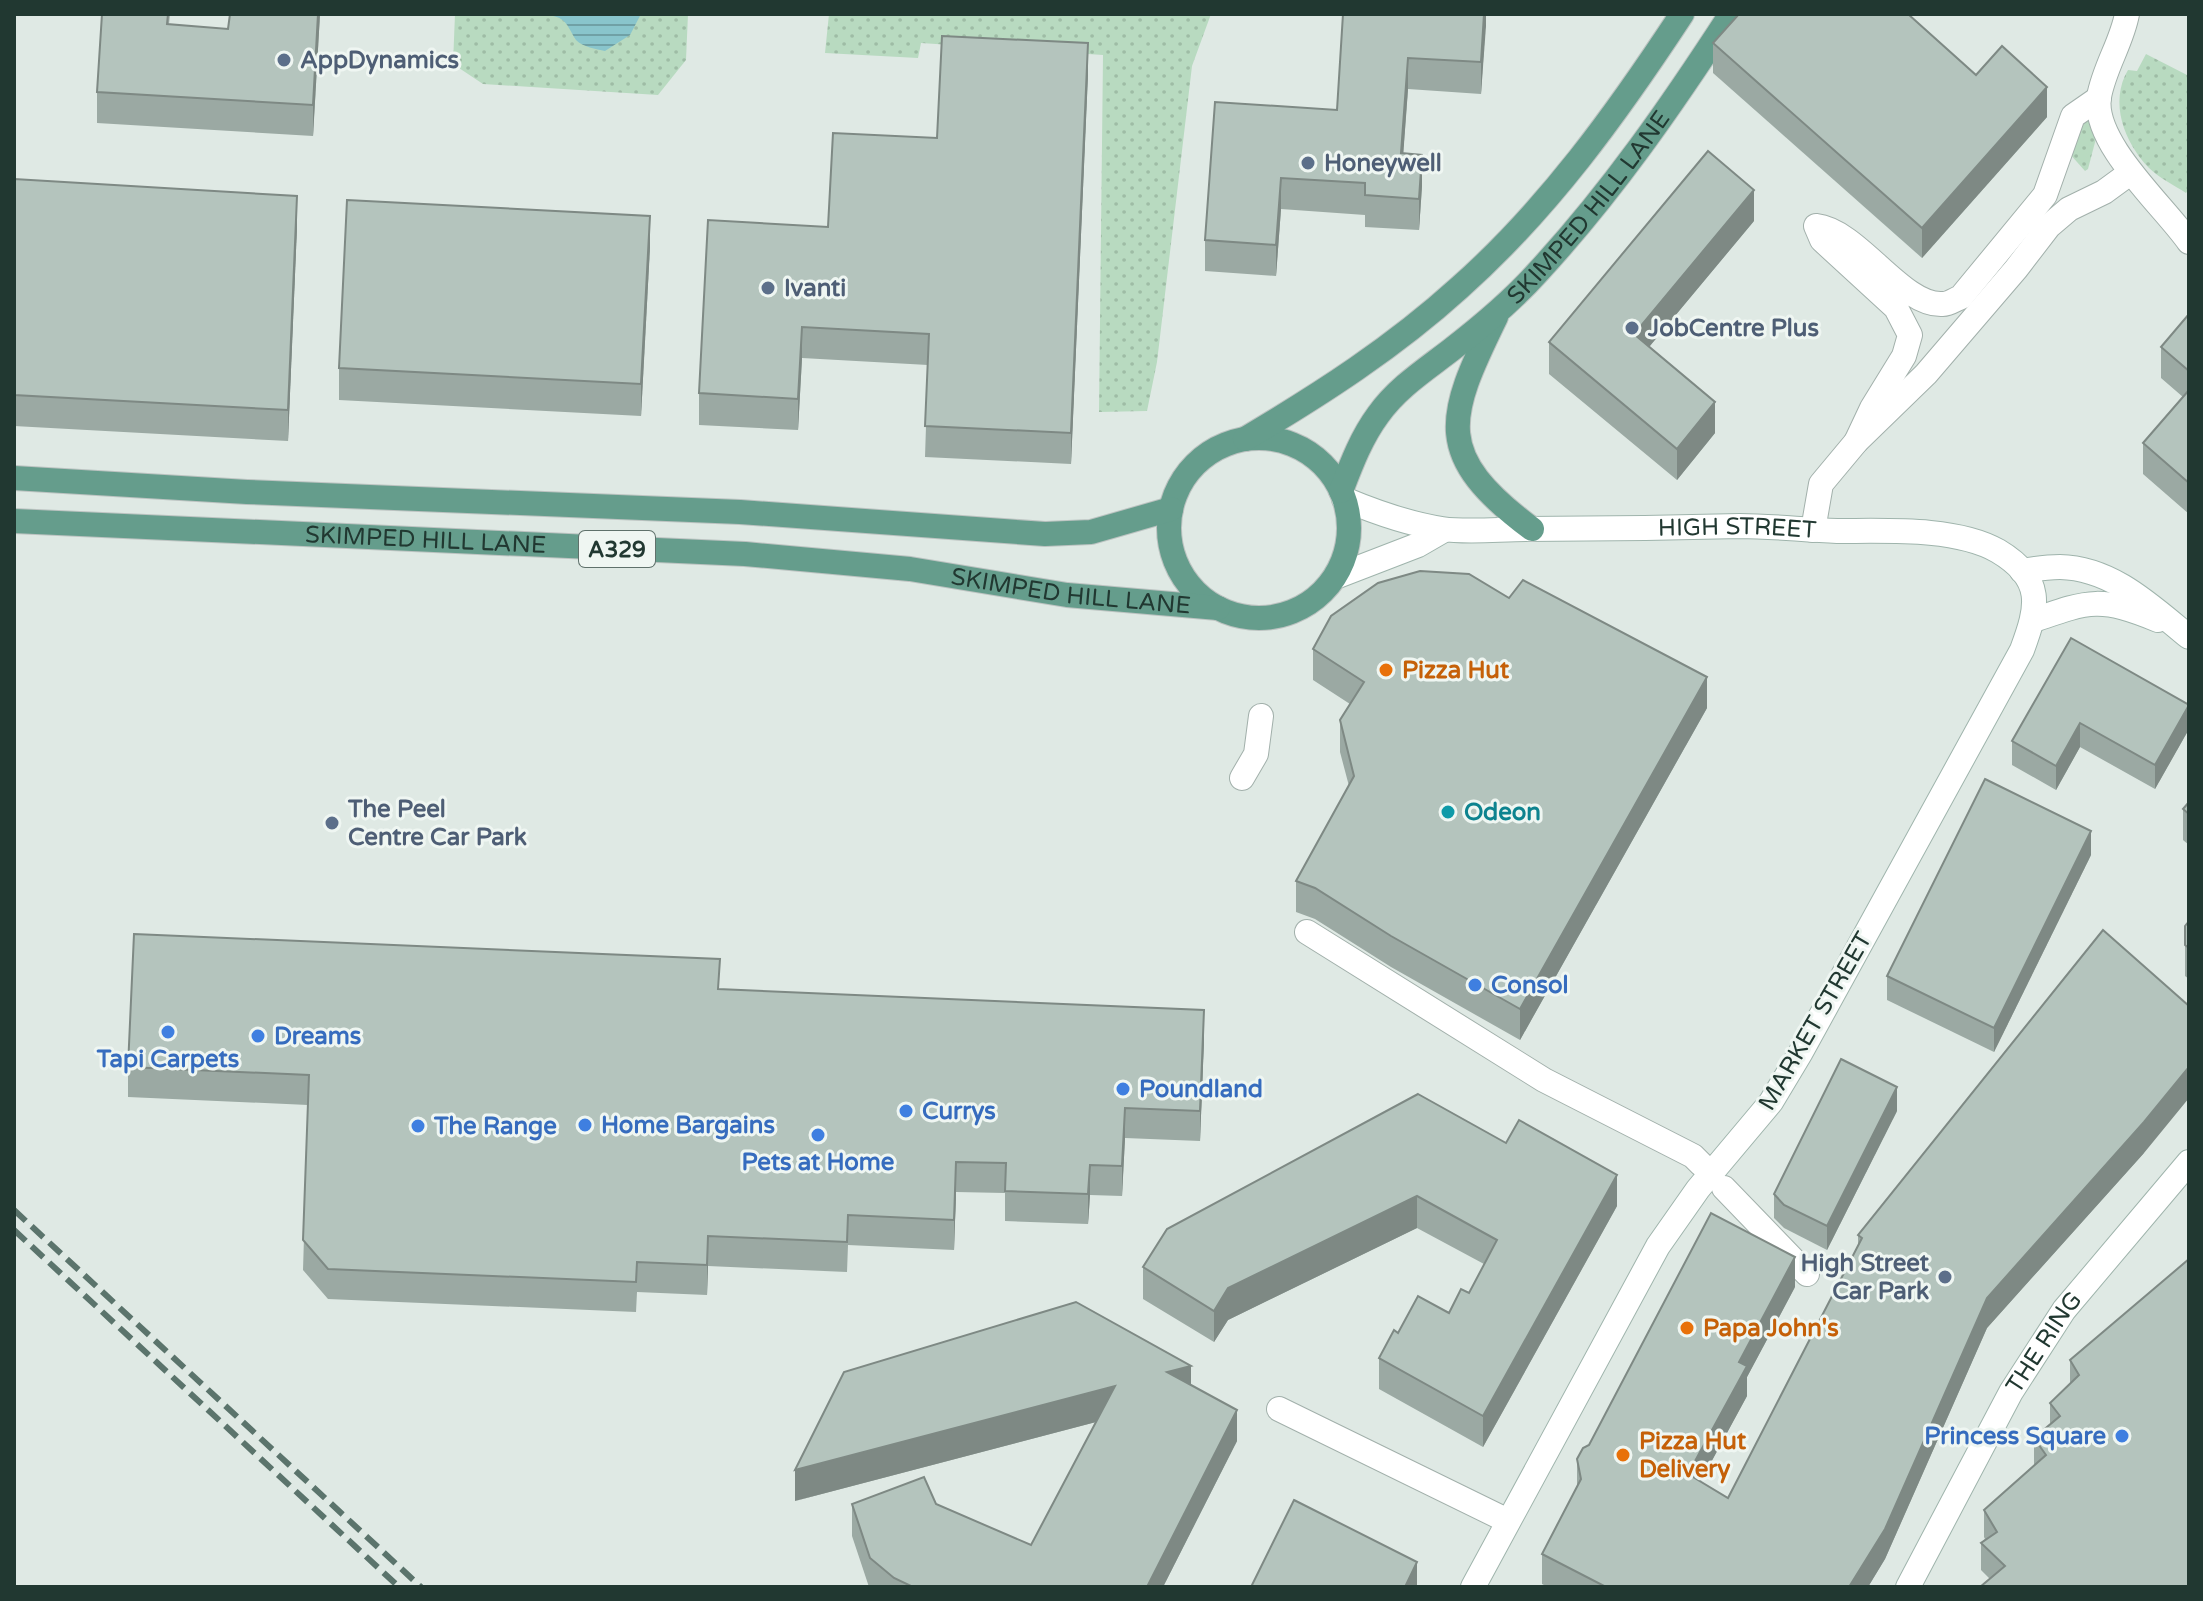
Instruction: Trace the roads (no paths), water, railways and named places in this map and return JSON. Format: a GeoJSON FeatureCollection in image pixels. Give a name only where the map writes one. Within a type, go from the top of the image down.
{"type":"FeatureCollection","features":[{"type":"Feature","properties":{"kind":"main road","name":"SKIMPED HILL LANE"},"geometry":{"type":"LineString","coordinates":[[1245,439],[1337,383],[1461,287],[1553,192],[1589,148],[1682,14]]}},
{"type":"Feature","properties":{"kind":"main road","name":"SKIMPED HILL LANE"},"geometry":{"type":"LineString","coordinates":[[1343,495],[1367,432],[1393,396],[1499,312],[1543,266],[1605,194],[1731,14]]}},
{"type":"Feature","properties":{"kind":"main road"},"geometry":{"type":"LineString","coordinates":[[1499,312],[1472,367],[1463,395],[1457,424],[1459,440],[1474,476],[1493,498],[1532,529]]}},
{"type":"Feature","properties":{"kind":"main road"},"geometry":{"type":"LineString","coordinates":[[1267,438],[1287,442],[1317,459],[1343,495],[1348,515],[1348,542],[1335,577],[1319,596],[1288,613],[1253,617],[1218,608],[1195,591],[1176,562],[1169,530],[1171,509],[1181,483],[1191,469],[1218,448],[1245,439],[1267,438]]}},
{"type":"Feature","properties":{"kind":"main road","name":"SKIMPED HILL LANE"},"geometry":{"type":"LineString","coordinates":[[14,478],[247,492],[740,512],[1045,534],[1091,532],[1171,509]]}},
{"type":"Feature","properties":{"kind":"main road","name":"SKIMPED HILL LANE"},"geometry":{"type":"LineString","coordinates":[[14,521],[815,559],[910,569],[1067,595],[1218,608]]}},
{"type":"Feature","properties":{"kind":"street"},"geometry":{"type":"LineString","coordinates":[[2127,14],[2099,98],[2101,115],[2115,151],[2130,173],[2173,219],[2189,242]]}},
{"type":"Feature","properties":{"kind":"street"},"geometry":{"type":"LineString","coordinates":[[1856,442],[1872,408],[1904,356],[1910,335],[1896,308],[1822,240],[1816,226],[1832,227],[1904,287],[1927,301],[1944,304],[1961,297],[2045,195],[2073,116],[2099,98]]}},
{"type":"Feature","properties":{"kind":"street"},"geometry":{"type":"LineString","coordinates":[[1813,530],[1821,484],[1856,442],[1926,374],[2049,226],[2069,209],[2104,192],[2130,173]]}},
{"type":"Feature","properties":{"kind":"street","name":"HIGH STREET"},"geometry":{"type":"LineString","coordinates":[[1343,495],[1387,516],[1444,530],[1743,526],[1914,532],[1961,539],[1995,549],[2022,571]]}},
{"type":"Feature","properties":{"kind":"street","name":"HIGH STREET"},"geometry":{"type":"LineString","coordinates":[[1335,577],[1418,545],[1444,530]]}},
{"type":"Feature","properties":{"kind":"street"},"geometry":{"type":"LineString","coordinates":[[2031,626],[2034,596],[2022,571],[2061,567],[2100,575],[2137,594],[2184,633]]}},
{"type":"Feature","properties":{"kind":"street"},"geometry":{"type":"LineString","coordinates":[[2031,626],[2079,604],[2093,603],[2121,605],[2184,633]]}},
{"type":"Feature","properties":{"kind":"street","name":"MARKET STREET"},"geometry":{"type":"LineString","coordinates":[[1473,1587],[1658,1246],[1698,1189],[1771,1102],[1801,1052],[2022,650],[2031,626]]}},
{"type":"Feature","properties":{"kind":"street"},"geometry":{"type":"LineString","coordinates":[[1242,778],[1256,754],[1261,716]]}},
{"type":"Feature","properties":{"kind":"street"},"geometry":{"type":"LineString","coordinates":[[1307,932],[1544,1080],[1693,1156],[1701,1164]]}},
{"type":"Feature","properties":{"kind":"street","name":"THE RING"},"geometry":{"type":"LineString","coordinates":[[1908,1587],[2011,1392],[2064,1310],[2189,1162]]}},
{"type":"Feature","properties":{"kind":"street"},"geometry":{"type":"LineString","coordinates":[[1724,1188],[1807,1274]]}},
{"type":"Feature","properties":{"kind":"street"},"geometry":{"type":"LineString","coordinates":[[1279,1409],[1508,1521]]}},
{"type":"Feature","properties":{"kind":"water"},"geometry":{"type":"Polygon","coordinates":[[[641,14],[630,35],[605,51],[576,40],[561,19],[545,15],[517,15],[641,14]]]}},
{"type":"Feature","properties":{"kind":"railway"},"geometry":{"type":"LineString","coordinates":[[14,1210],[421,1587]]}},
{"type":"Feature","properties":{"kind":"railway"},"geometry":{"type":"LineString","coordinates":[[14,1230],[399,1587]]}},
{"type":"Feature","properties":{"kind":"place","name":"AppDynamics"},"geometry":{"type":"Point","coordinates":[284,60]}},
{"type":"Feature","properties":{"kind":"place","name":"Honeywell"},"geometry":{"type":"Point","coordinates":[1308,163]}},
{"type":"Feature","properties":{"kind":"place","name":"Ivanti"},"geometry":{"type":"Point","coordinates":[768,288]}},
{"type":"Feature","properties":{"kind":"place","name":"JobCentre Plus"},"geometry":{"type":"Point","coordinates":[1632,328]}},
{"type":"Feature","properties":{"kind":"place","name":"Pizza Hut"},"geometry":{"type":"Point","coordinates":[1386,670]}},
{"type":"Feature","properties":{"kind":"place","name":"Odeon"},"geometry":{"type":"Point","coordinates":[1448,812]}},
{"type":"Feature","properties":{"kind":"place","name":"The Peel Centre Car Park"},"geometry":{"type":"Point","coordinates":[332,823]}},
{"type":"Feature","properties":{"kind":"place","name":"Consol"},"geometry":{"type":"Point","coordinates":[1475,985]}},
{"type":"Feature","properties":{"kind":"place","name":"Tapi Carpets"},"geometry":{"type":"Point","coordinates":[168,1032]}},
{"type":"Feature","properties":{"kind":"place","name":"Dreams"},"geometry":{"type":"Point","coordinates":[258,1036]}},
{"type":"Feature","properties":{"kind":"place","name":"Poundland"},"geometry":{"type":"Point","coordinates":[1123,1089]}},
{"type":"Feature","properties":{"kind":"place","name":"Currys"},"geometry":{"type":"Point","coordinates":[906,1111]}},
{"type":"Feature","properties":{"kind":"place","name":"Home Bargains"},"geometry":{"type":"Point","coordinates":[585,1125]}},
{"type":"Feature","properties":{"kind":"place","name":"The Range"},"geometry":{"type":"Point","coordinates":[418,1126]}},
{"type":"Feature","properties":{"kind":"place","name":"Pets at Home"},"geometry":{"type":"Point","coordinates":[818,1135]}},
{"type":"Feature","properties":{"kind":"place","name":"High Street Car Park"},"geometry":{"type":"Point","coordinates":[1945,1277]}},
{"type":"Feature","properties":{"kind":"place","name":"Papa John's"},"geometry":{"type":"Point","coordinates":[1687,1328]}},
{"type":"Feature","properties":{"kind":"place","name":"Princess Square"},"geometry":{"type":"Point","coordinates":[2122,1436]}},
{"type":"Feature","properties":{"kind":"place","name":"Pizza Hut Delivery"},"geometry":{"type":"Point","coordinates":[1623,1455]}}]}
